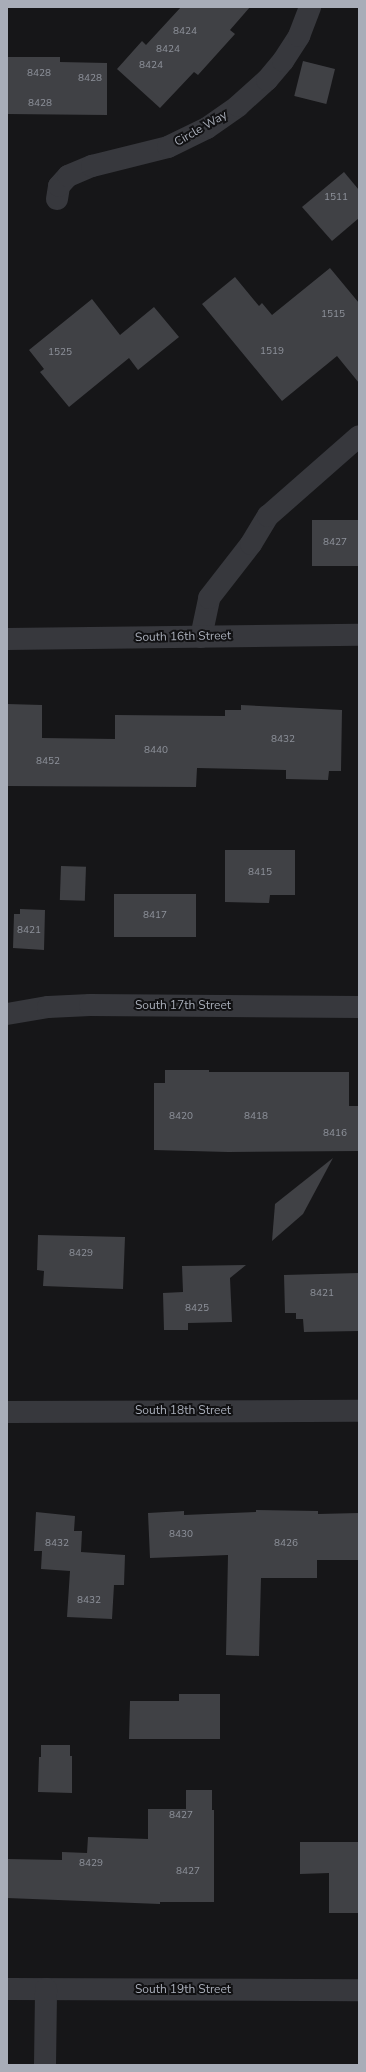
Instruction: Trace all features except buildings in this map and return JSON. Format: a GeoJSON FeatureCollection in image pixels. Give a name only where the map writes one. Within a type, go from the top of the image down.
{"type":"FeatureCollection","features":[{"type":"Feature","properties":{"kind":"street","name":"Circle Way"},"geometry":{"type":"LineString","coordinates":[[57,199],[59,186],[68,176],[92,166],[168,147],[207,128],[238,106],[267,80],[283,61],[299,36],[310,7]]}},
{"type":"Feature","properties":{"kind":"street"},"geometry":{"type":"LineString","coordinates":[[201,637],[208,598],[251,544],[268,516],[359,436]]}},
{"type":"Feature","properties":{"kind":"street","name":"South 16th Street"},"geometry":{"type":"LineString","coordinates":[[7,639],[359,635]]}},
{"type":"Feature","properties":{"kind":"street","name":"South 17th Street"},"geometry":{"type":"LineString","coordinates":[[7,1014],[48,1007],[90,1005],[359,1007]]}},
{"type":"Feature","properties":{"kind":"street","name":"South 18th Street"},"geometry":{"type":"LineString","coordinates":[[7,1412],[359,1411]]}},
{"type":"Feature","properties":{"kind":"street","name":"South 19th Street"},"geometry":{"type":"LineString","coordinates":[[7,1989],[359,1990]]}},
{"type":"Feature","properties":{"kind":"street"},"geometry":{"type":"LineString","coordinates":[[45,2065],[46,1989]]}}]}
